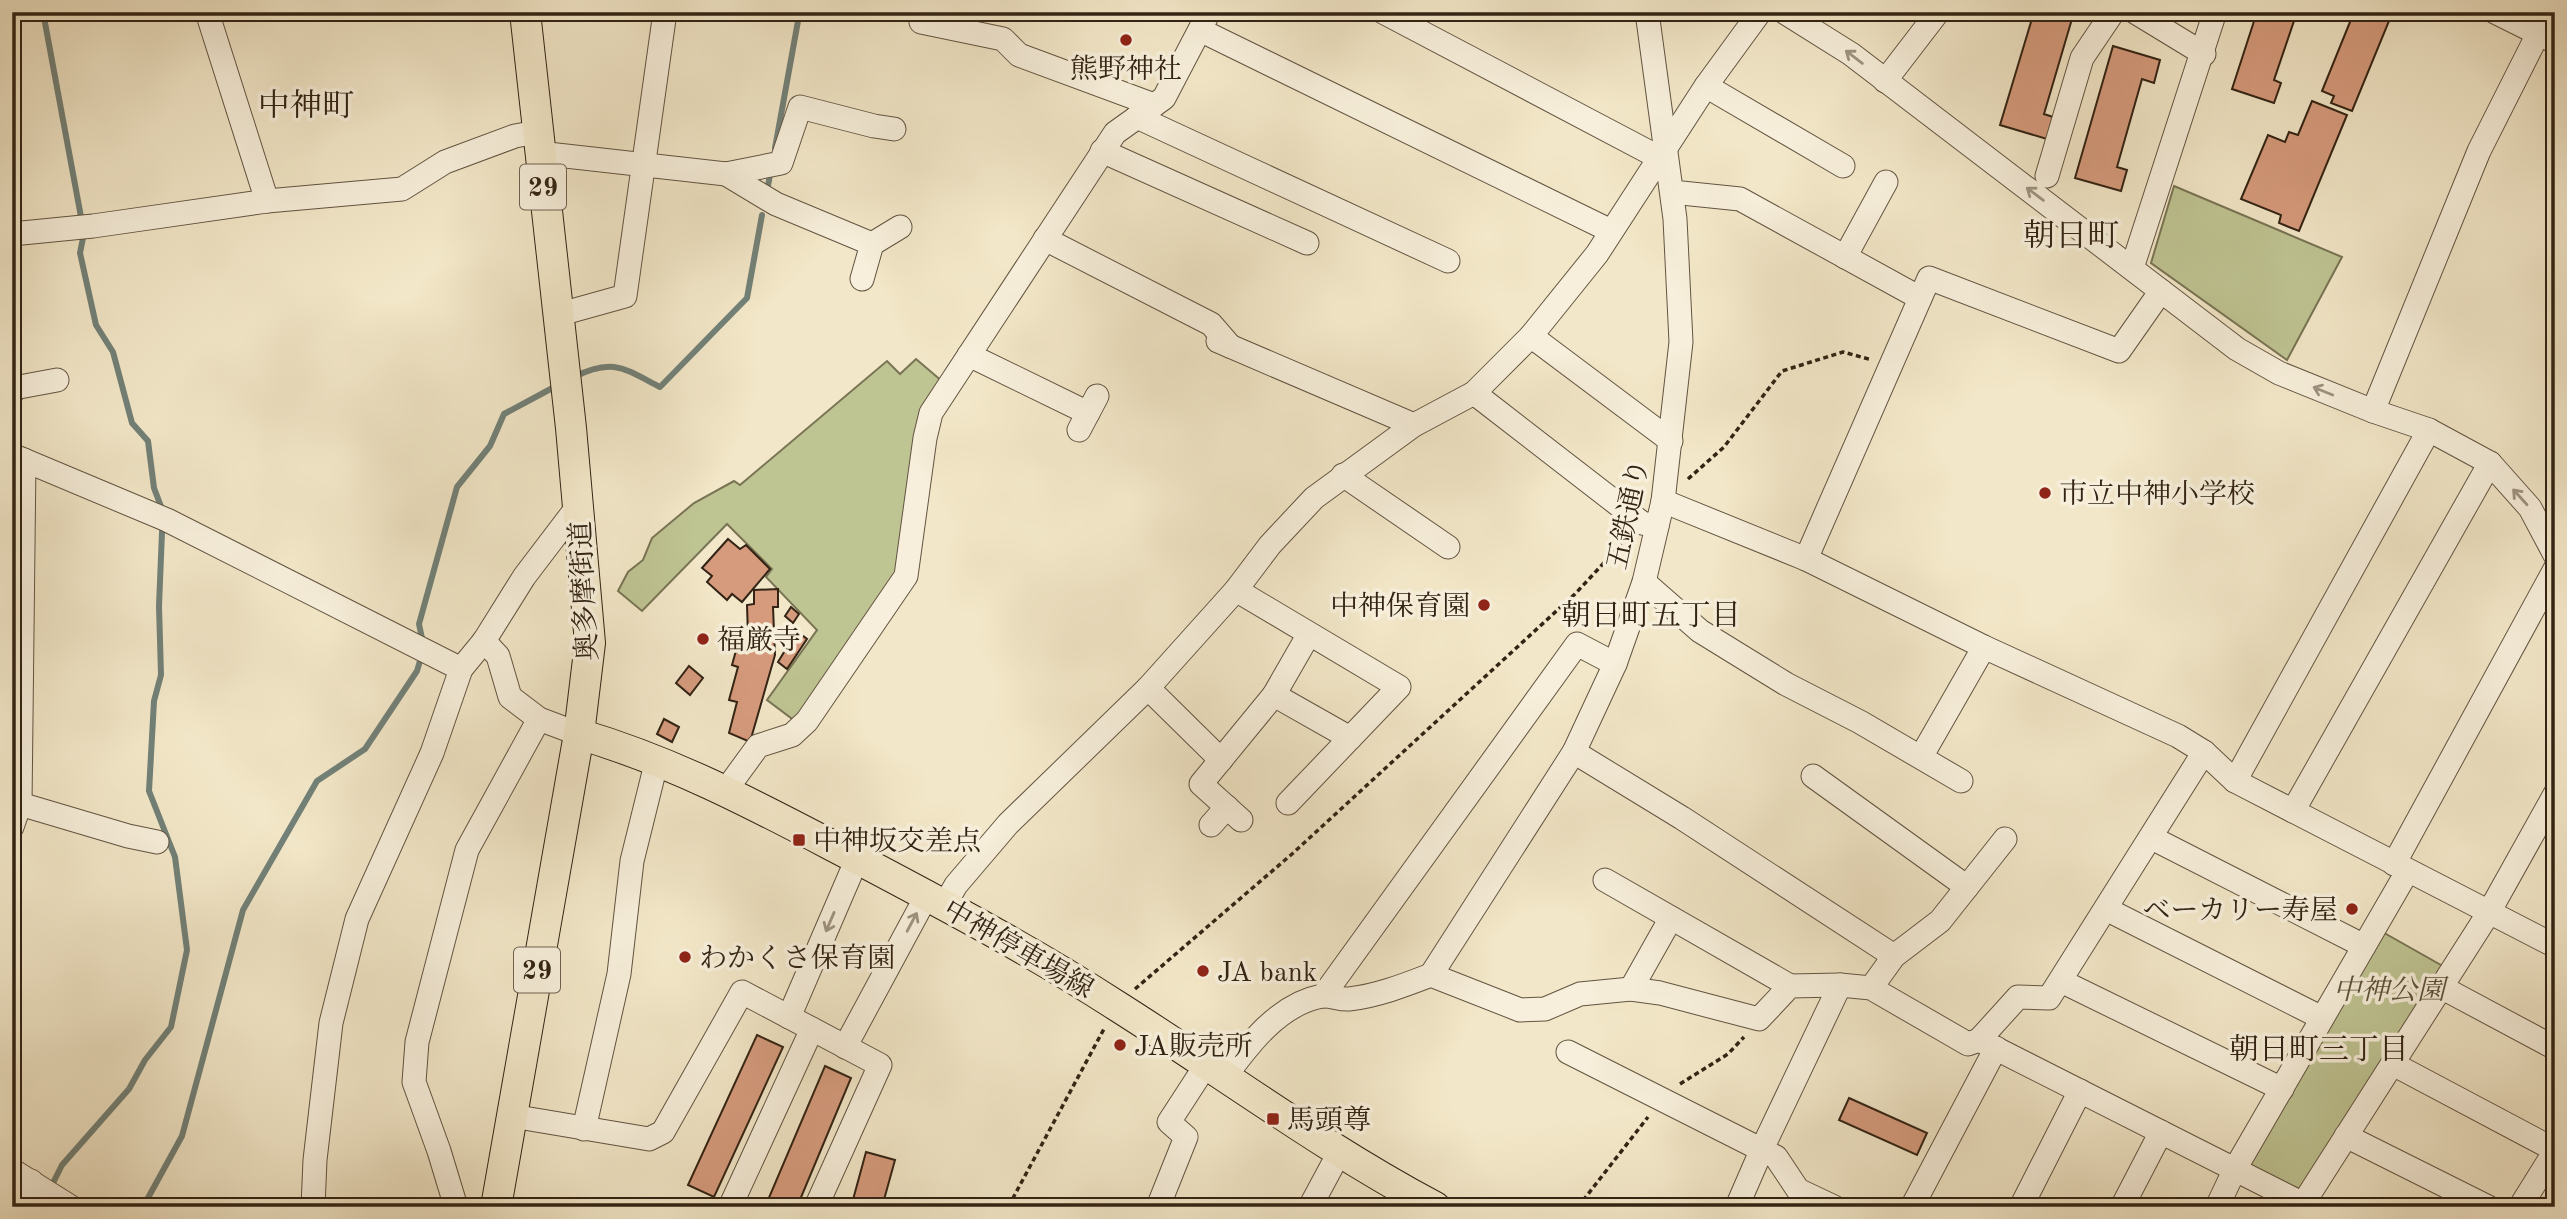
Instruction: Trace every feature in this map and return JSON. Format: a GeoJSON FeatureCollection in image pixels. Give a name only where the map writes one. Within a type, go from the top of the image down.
{"type":"FeatureCollection","features":[{"type":"Feature","properties":{"kind":"main road","name":"奥多摩街道"},"geometry":{"type":"LineString","coordinates":[[496,1207],[579,734],[590,643],[571,428],[525,12]]}},
{"type":"Feature","properties":{"kind":"main road","name":"中神停車場線"},"geometry":{"type":"LineString","coordinates":[[579,734],[657,760],[726,790],[936,900],[1117,1005],[1339,1153],[1433,1206]]}},
{"type":"Feature","properties":{"kind":"street"},"geometry":{"type":"LineString","coordinates":[[206,12],[267,201]]}},
{"type":"Feature","properties":{"kind":"street"},"geometry":{"type":"LineString","coordinates":[[557,315],[625,296],[665,12]]}},
{"type":"Feature","properties":{"kind":"street"},"geometry":{"type":"LineString","coordinates":[[920,12],[920,22],[1003,39],[1019,55],[1145,111],[1448,261]]}},
{"type":"Feature","properties":{"kind":"street"},"geometry":{"type":"LineString","coordinates":[[1383,12],[1663,153]]}},
{"type":"Feature","properties":{"kind":"street","name":"五鉄通り"},"geometry":{"type":"LineString","coordinates":[[1432,975],[1574,752],[1615,664],[1644,582],[1649,525],[1662,501],[1681,342],[1675,219],[1663,153],[1647,12]]}},
{"type":"Feature","properties":{"kind":"street"},"geometry":{"type":"LineString","coordinates":[[845,1047],[936,900],[956,885],[1008,824],[1148,688],[1236,590],[1270,545],[1314,498],[1414,425],[1474,393],[1531,336],[1597,254],[1706,86],[1760,12]]}},
{"type":"Feature","properties":{"kind":"street"},"geometry":{"type":"LineString","coordinates":[[1784,12],[1851,54],[2237,349],[2278,373],[2429,430],[2490,463],[2530,508],[2555,555]]}},
{"type":"Feature","properties":{"kind":"street"},"geometry":{"type":"LineString","coordinates":[[1885,81],[1938,12]]}},
{"type":"Feature","properties":{"kind":"street"},"geometry":{"type":"LineString","coordinates":[[2047,176],[2082,58],[2113,12]]}},
{"type":"Feature","properties":{"kind":"street"},"geometry":{"type":"LineString","coordinates":[[2135,12],[2204,54]]}},
{"type":"Feature","properties":{"kind":"street"},"geometry":{"type":"LineString","coordinates":[[2132,268],[2216,12]]}},
{"type":"Feature","properties":{"kind":"street"},"geometry":{"type":"LineString","coordinates":[[2495,12],[2546,38]]}},
{"type":"Feature","properties":{"kind":"street"},"geometry":{"type":"LineString","coordinates":[[2373,411],[2479,151],[2546,38],[2549,12]]}},
{"type":"Feature","properties":{"kind":"street"},"geometry":{"type":"LineString","coordinates":[[726,790],[758,746],[792,735],[807,722],[906,576],[925,438],[931,413],[1102,150],[1115,133],[1164,97],[1205,21],[1611,231]]}},
{"type":"Feature","properties":{"kind":"street"},"geometry":{"type":"LineString","coordinates":[[1706,86],[1843,166]]}},
{"type":"Feature","properties":{"kind":"street"},"geometry":{"type":"LineString","coordinates":[[12,234],[267,201],[402,189],[445,162],[515,136],[644,165],[726,174],[781,163],[800,107],[894,129]]}},
{"type":"Feature","properties":{"kind":"street"},"geometry":{"type":"LineString","coordinates":[[1102,150],[1307,243]]}},
{"type":"Feature","properties":{"kind":"street"},"geometry":{"type":"LineString","coordinates":[[726,174],[776,204],[872,244]]}},
{"type":"Feature","properties":{"kind":"street"},"geometry":{"type":"LineString","coordinates":[[1846,257],[1886,182]]}},
{"type":"Feature","properties":{"kind":"street"},"geometry":{"type":"LineString","coordinates":[[1672,192],[1740,199],[1920,298]]}},
{"type":"Feature","properties":{"kind":"street"},"geometry":{"type":"LineString","coordinates":[[862,279],[872,244],[900,227]]}},
{"type":"Feature","properties":{"kind":"street"},"geometry":{"type":"LineString","coordinates":[[1045,239],[1211,324],[1224,344],[1414,425]]}},
{"type":"Feature","properties":{"kind":"street"},"geometry":{"type":"LineString","coordinates":[[1806,559],[1929,278],[2119,351],[2161,290]]}},
{"type":"Feature","properties":{"kind":"street"},"geometry":{"type":"LineString","coordinates":[[1531,336],[1671,441]]}},
{"type":"Feature","properties":{"kind":"street"},"geometry":{"type":"LineString","coordinates":[[969,355],[1088,413]]}},
{"type":"Feature","properties":{"kind":"street"},"geometry":{"type":"LineString","coordinates":[[12,393],[13,388],[44,389]]}},
{"type":"Feature","properties":{"kind":"street"},"geometry":{"type":"LineString","coordinates":[[1474,393],[1649,525]]}},
{"type":"Feature","properties":{"kind":"street"},"geometry":{"type":"LineString","coordinates":[[2235,782],[2429,430]]}},
{"type":"Feature","properties":{"kind":"street"},"geometry":{"type":"LineString","coordinates":[[12,827],[20,804],[18,458],[167,520],[461,668]]}},
{"type":"Feature","properties":{"kind":"street"},"geometry":{"type":"LineString","coordinates":[[2293,811],[2490,463]]}},
{"type":"Feature","properties":{"kind":"street"},"geometry":{"type":"LineString","coordinates":[[1343,475],[1448,547]]}},
{"type":"Feature","properties":{"kind":"street"},"geometry":{"type":"LineString","coordinates":[[1662,501],[1806,559],[1984,647],[2178,736],[2204,752],[2235,782],[2555,946]]}},
{"type":"Feature","properties":{"kind":"street"},"geometry":{"type":"LineString","coordinates":[[313,1207],[331,1023],[357,919],[432,753],[461,668],[484,641],[524,577],[578,506]]}},
{"type":"Feature","properties":{"kind":"street"},"geometry":{"type":"LineString","coordinates":[[2217,1207],[2235,1169],[2364,946],[2400,868],[2555,569]]}},
{"type":"Feature","properties":{"kind":"street"},"geometry":{"type":"LineString","coordinates":[[1644,582],[1700,631],[1786,684],[1860,722],[1961,781]]}},
{"type":"Feature","properties":{"kind":"street"},"geometry":{"type":"LineString","coordinates":[[1236,590],[1399,687],[1288,803]]}},
{"type":"Feature","properties":{"kind":"street"},"geometry":{"type":"LineString","coordinates":[[1211,825],[1234,813],[1201,784],[1274,695],[1309,634]]}},
{"type":"Feature","properties":{"kind":"street"},"geometry":{"type":"LineString","coordinates":[[484,641],[498,656],[510,697],[539,719],[579,734]]}},
{"type":"Feature","properties":{"kind":"street"},"geometry":{"type":"LineString","coordinates":[[1323,996],[1577,644],[1615,664]]}},
{"type":"Feature","properties":{"kind":"street"},"geometry":{"type":"LineString","coordinates":[[1921,757],[1984,647]]}},
{"type":"Feature","properties":{"kind":"street"},"geometry":{"type":"LineString","coordinates":[[1148,688],[1221,760]]}},
{"type":"Feature","properties":{"kind":"street"},"geometry":{"type":"LineString","coordinates":[[1274,695],[1350,738]]}},
{"type":"Feature","properties":{"kind":"street"},"geometry":{"type":"LineString","coordinates":[[456,1207],[414,1082],[417,1042],[467,850],[539,719]]}},
{"type":"Feature","properties":{"kind":"street"},"geometry":{"type":"LineString","coordinates":[[1574,752],[1682,818],[1894,956]]}},
{"type":"Feature","properties":{"kind":"street"},"geometry":{"type":"LineString","coordinates":[[1912,1207],[1988,1044],[2018,997],[2049,998],[2204,752]]}},
{"type":"Feature","properties":{"kind":"street"},"geometry":{"type":"LineString","coordinates":[[584,1129],[619,974],[632,861],[657,760]]}},
{"type":"Feature","properties":{"kind":"street"},"geometry":{"type":"LineString","coordinates":[[1813,776],[1967,887]]}},
{"type":"Feature","properties":{"kind":"street"},"geometry":{"type":"LineString","coordinates":[[1605,880],[1790,986],[1840,985],[1871,988],[1968,1044],[1988,1044],[2304,1206],[2488,914],[2555,794]]}},
{"type":"Feature","properties":{"kind":"street"},"geometry":{"type":"LineString","coordinates":[[20,804],[157,842]]}},
{"type":"Feature","properties":{"kind":"street"},"geometry":{"type":"LineString","coordinates":[[2152,838],[2364,946]]}},
{"type":"Feature","properties":{"kind":"street"},"geometry":{"type":"LineString","coordinates":[[1871,988],[1894,956],[1940,921],[2006,839]]}},
{"type":"Feature","properties":{"kind":"street"},"geometry":{"type":"LineString","coordinates":[[789,1017],[857,859]]}},
{"type":"Feature","properties":{"kind":"street"},"geometry":{"type":"LineString","coordinates":[[2106,909],[2322,1018]]}},
{"type":"Feature","properties":{"kind":"street"},"geometry":{"type":"LineString","coordinates":[[1631,989],[1671,918]]}},
{"type":"Feature","properties":{"kind":"street"},"geometry":{"type":"LineString","coordinates":[[1157,1207],[1185,1137],[1170,1122],[1216,1071],[1287,1010],[1323,996],[1347,999],[1398,988],[1432,975],[1520,1010],[1545,1009],[1580,994],[1631,989],[1660,993],[1759,1019],[1790,986]]}},
{"type":"Feature","properties":{"kind":"street"},"geometry":{"type":"LineString","coordinates":[[2061,981],[2282,1089]]}},
{"type":"Feature","properties":{"kind":"street"},"geometry":{"type":"LineString","coordinates":[[1739,1202],[1840,985]]}},
{"type":"Feature","properties":{"kind":"street"},"geometry":{"type":"LineString","coordinates":[[2441,988],[2555,1048]]}},
{"type":"Feature","properties":{"kind":"street"},"geometry":{"type":"LineString","coordinates":[[512,1116],[649,1139],[663,1132],[742,992],[880,1065],[816,1207]]}},
{"type":"Feature","properties":{"kind":"street"},"geometry":{"type":"LineString","coordinates":[[730,1207],[812,1029]]}},
{"type":"Feature","properties":{"kind":"street"},"geometry":{"type":"LineString","coordinates":[[1568,1052],[1776,1157],[1798,1190],[1834,1207]]}},
{"type":"Feature","properties":{"kind":"street"},"geometry":{"type":"LineString","coordinates":[[2393,1064],[2555,1151],[2520,1207]]}},
{"type":"Feature","properties":{"kind":"street"},"geometry":{"type":"LineString","coordinates":[[2021,1207],[2080,1091]]}},
{"type":"Feature","properties":{"kind":"street"},"geometry":{"type":"LineString","coordinates":[[2122,1207],[2161,1132]]}},
{"type":"Feature","properties":{"kind":"street"},"geometry":{"type":"LineString","coordinates":[[2346,1136],[2488,1207]]}},
{"type":"Feature","properties":{"kind":"street"},"geometry":{"type":"LineString","coordinates":[[1310,1207],[1339,1153]]}},
{"type":"Feature","properties":{"kind":"street"},"geometry":{"type":"LineString","coordinates":[[17,1207],[42,1189]]}},
{"type":"Feature","properties":{"kind":"path"},"geometry":{"type":"LineString","coordinates":[[1662,501],[1724,447],[1782,371],[1843,352],[1890,366]]}},
{"type":"Feature","properties":{"kind":"path"},"geometry":{"type":"LineString","coordinates":[[1011,1207],[1013,1198],[1117,1005],[1292,854],[1649,525]]}},
{"type":"Feature","properties":{"kind":"green space"},"geometry":{"type":"Polygon","coordinates":[[[2174,186],[2342,257],[2287,360],[2151,263],[2174,186]]]}},
{"type":"Feature","properties":{"kind":"green space"},"geometry":{"type":"Polygon","coordinates":[[[916,359],[943,382],[899,576],[795,721],[767,700],[817,630],[766,577],[772,569],[727,524],[642,611],[618,591],[628,572],[643,560],[652,538],[694,503],[734,481],[740,485],[887,361],[900,374],[916,359]]]}},
{"type":"Feature","properties":{"kind":"green space","name":"中神公園"},"geometry":{"type":"Polygon","coordinates":[[[2379,930],[2448,969],[2301,1194],[2242,1165],[2379,930]]]}},
{"type":"Feature","properties":{"kind":"building"},"geometry":{"type":"Polygon","coordinates":[[[2034,12],[2074,12],[2044,114],[2053,117],[2047,139],[2000,125],[2034,12]]]}},
{"type":"Feature","properties":{"kind":"building"},"geometry":{"type":"Polygon","coordinates":[[[2257,12],[2297,12],[2274,80],[2281,83],[2274,103],[2232,89],[2257,12]]]}},
{"type":"Feature","properties":{"kind":"building"},"geometry":{"type":"Polygon","coordinates":[[[2354,12],[2404,12],[2401,20],[2391,16],[2352,111],[2331,103],[2334,96],[2322,91],[2354,12]]]}},
{"type":"Feature","properties":{"kind":"building"},"geometry":{"type":"Polygon","coordinates":[[[2113,46],[2160,60],[2154,83],[2142,79],[2117,167],[2127,170],[2121,191],[2075,178],[2113,46]]]}},
{"type":"Feature","properties":{"kind":"building"},"geometry":{"type":"Polygon","coordinates":[[[2312,101],[2347,115],[2299,231],[2279,223],[2281,215],[2241,199],[2268,135],[2285,142],[2289,132],[2298,135],[2312,101]]]}},
{"type":"Feature","properties":{"kind":"building"},"geometry":{"type":"Polygon","coordinates":[[[728,539],[740,549],[746,545],[770,569],[742,602],[732,594],[727,600],[707,582],[712,576],[702,568],[728,539]]]}},
{"type":"Feature","properties":{"kind":"building"},"geometry":{"type":"Polygon","coordinates":[[[778,589],[778,607],[773,607],[775,655],[750,742],[729,733],[737,702],[729,700],[738,667],[732,665],[737,647],[744,649],[745,643],[766,649],[767,642],[754,643],[753,635],[748,636],[747,605],[754,604],[754,590],[778,589]]]}},
{"type":"Feature","properties":{"kind":"building"},"geometry":{"type":"Polygon","coordinates":[[[791,607],[799,614],[793,623],[785,616],[791,607]]]}},
{"type":"Feature","properties":{"kind":"building"},"geometry":{"type":"Polygon","coordinates":[[[797,631],[807,639],[787,669],[778,662],[797,631]]]}},
{"type":"Feature","properties":{"kind":"building"},"geometry":{"type":"Polygon","coordinates":[[[689,666],[703,678],[690,695],[676,683],[689,666]]]}},
{"type":"Feature","properties":{"kind":"building"},"geometry":{"type":"Polygon","coordinates":[[[664,719],[679,727],[672,742],[657,734],[664,719]]]}},
{"type":"Feature","properties":{"kind":"building"},"geometry":{"type":"Polygon","coordinates":[[[757,1035],[783,1047],[714,1197],[688,1185],[757,1035]]]}},
{"type":"Feature","properties":{"kind":"building"},"geometry":{"type":"Polygon","coordinates":[[[825,1066],[851,1078],[797,1207],[765,1207],[825,1066]]]}},
{"type":"Feature","properties":{"kind":"building"},"geometry":{"type":"Polygon","coordinates":[[[1849,1098],[1927,1133],[1917,1155],[1839,1120],[1849,1098]]]}},
{"type":"Feature","properties":{"kind":"building"},"geometry":{"type":"Polygon","coordinates":[[[866,1152],[895,1160],[882,1207],[851,1207],[866,1152]]]}},
{"type":"Feature","properties":{"kind":"waterway"},"geometry":{"type":"LineString","coordinates":[[43,12],[84,233],[80,253],[96,325],[113,352],[132,423],[148,441],[154,488],[162,509]]}},
{"type":"Feature","properties":{"kind":"waterway"},"geometry":{"type":"LineString","coordinates":[[775,148],[798,21]]}},
{"type":"Feature","properties":{"kind":"waterway"},"geometry":{"type":"LineString","coordinates":[[767,191],[770,175]]}},
{"type":"Feature","properties":{"kind":"waterway"},"geometry":{"type":"LineString","coordinates":[[574,377],[599,368],[619,368],[660,387],[747,298],[762,215]]}},
{"type":"Feature","properties":{"kind":"waterway"},"geometry":{"type":"LineString","coordinates":[[423,643],[419,624],[457,487],[490,446],[504,414],[558,385]]}},
{"type":"Feature","properties":{"kind":"waterway"},"geometry":{"type":"LineString","coordinates":[[41,1207],[62,1165],[129,1089],[145,1060],[171,1027],[187,950],[175,857],[149,791],[154,701],[161,675],[159,606],[162,532]]}},
{"type":"Feature","properties":{"kind":"waterway"},"geometry":{"type":"LineString","coordinates":[[143,1207],[182,1136],[243,910],[317,781],[365,749],[417,671],[422,654]]}},
{"type":"Feature","properties":{"kind":"place","name":"熊野神社"},"geometry":{"type":"Point","coordinates":[1126,40]}},
{"type":"Feature","properties":{"kind":"place","name":"市立中神小学校"},"geometry":{"type":"Point","coordinates":[2045,493]}},
{"type":"Feature","properties":{"kind":"place","name":"中神保育園"},"geometry":{"type":"Point","coordinates":[1484,605]}},
{"type":"Feature","properties":{"kind":"place","name":"福厳寺"},"geometry":{"type":"Point","coordinates":[703,639]}},
{"type":"Feature","properties":{"kind":"place","name":"中神坂交差点"},"geometry":{"type":"Point","coordinates":[799,840]}},
{"type":"Feature","properties":{"kind":"place","name":"ベーカリー寿屋"},"geometry":{"type":"Point","coordinates":[2352,909]}},
{"type":"Feature","properties":{"kind":"place","name":"わかくさ保育園"},"geometry":{"type":"Point","coordinates":[685,957]}},
{"type":"Feature","properties":{"kind":"place","name":"JA bank"},"geometry":{"type":"Point","coordinates":[1203,971]}},
{"type":"Feature","properties":{"kind":"place","name":"JA販売所"},"geometry":{"type":"Point","coordinates":[1120,1045]}},
{"type":"Feature","properties":{"kind":"place","name":"馬頭尊"},"geometry":{"type":"Point","coordinates":[1273,1119]}},
{"type":"Feature","properties":{"kind":"district","name":"中神町"},"geometry":{"type":"Point","coordinates":[306,105]}},
{"type":"Feature","properties":{"kind":"district","name":"朝日町"},"geometry":{"type":"Point","coordinates":[2071,235]}},
{"type":"Feature","properties":{"kind":"district","name":"朝日町五丁目"},"geometry":{"type":"Point","coordinates":[1651,615]}},
{"type":"Feature","properties":{"kind":"district","name":"朝日町三丁目"},"geometry":{"type":"Point","coordinates":[2319,1049]}}]}
